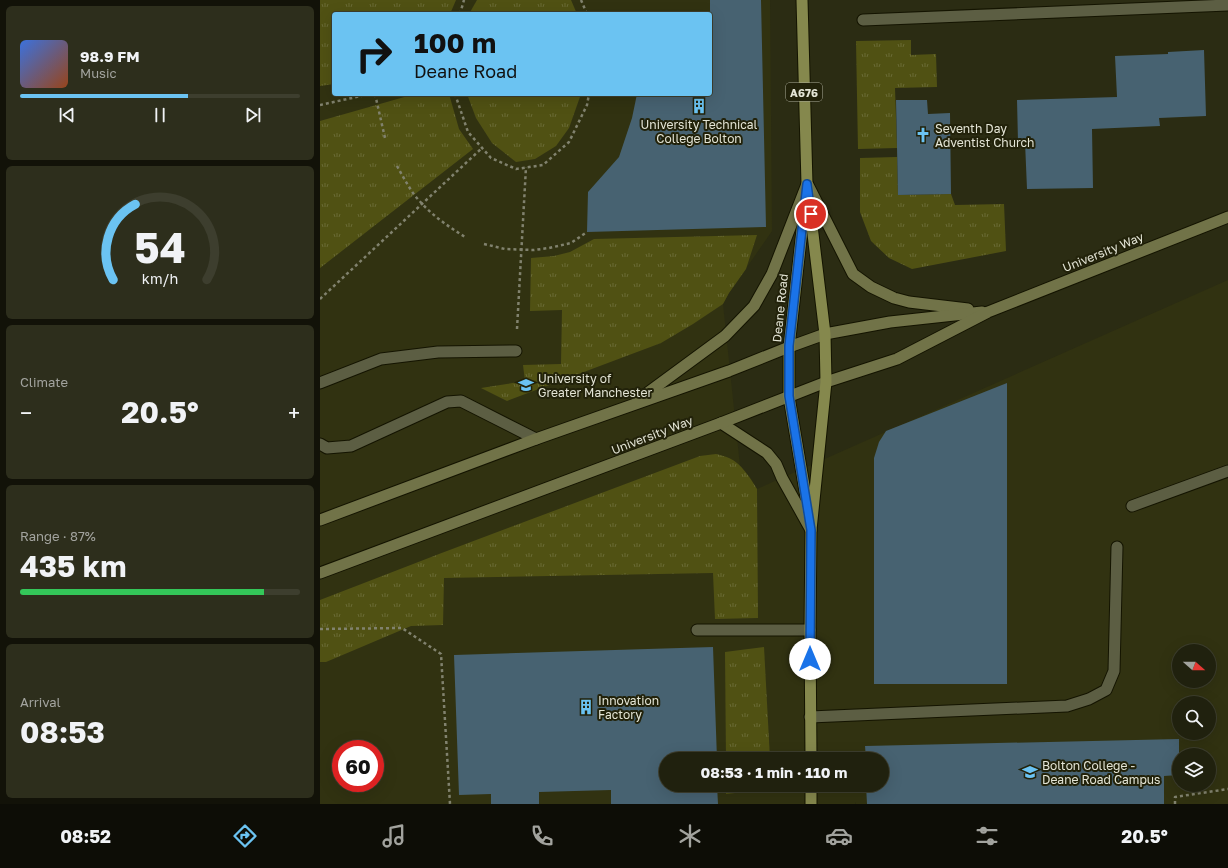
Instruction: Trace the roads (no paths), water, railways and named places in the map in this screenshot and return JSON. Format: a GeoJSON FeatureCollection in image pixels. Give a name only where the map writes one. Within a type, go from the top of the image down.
{"type":"FeatureCollection","features":[{"type":"Feature","properties":{"kind":"main road","name":"Deane Road"},"geometry":{"type":"LineString","coordinates":[[802,0],[807,184],[825,334],[826,382],[811,530],[811,752]]}},
{"type":"Feature","properties":{"kind":"main road","name":"Deane Road"},"geometry":{"type":"LineString","coordinates":[[807,184],[789,346],[789,396],[811,530]]}},
{"type":"Feature","properties":{"kind":"main road"},"geometry":{"type":"LineString","coordinates":[[807,184],[853,274],[871,287],[894,298],[909,302],[988,312]]}},
{"type":"Feature","properties":{"kind":"main road"},"geometry":{"type":"LineString","coordinates":[[627,408],[725,336],[754,306],[772,274],[807,184]]}},
{"type":"Feature","properties":{"kind":"main road","name":"University Way"},"geometry":{"type":"LineString","coordinates":[[320,573],[721,423],[826,382],[897,359],[988,312],[1228,217]]}},
{"type":"Feature","properties":{"kind":"main road","name":"University Way"},"geometry":{"type":"LineString","coordinates":[[320,520],[536,438],[627,408],[728,371],[789,346],[825,334],[890,322],[988,312]]}},
{"type":"Feature","properties":{"kind":"main road"},"geometry":{"type":"LineString","coordinates":[[721,423],[767,453],[776,464],[782,478],[811,530]]}},
{"type":"Feature","properties":{"kind":"main road"},"geometry":{"type":"LineString","coordinates":[[811,792],[811,804]]}},
{"type":"Feature","properties":{"kind":"street"},"geometry":{"type":"LineString","coordinates":[[863,20],[1228,5]]}},
{"type":"Feature","properties":{"kind":"street"},"geometry":{"type":"LineString","coordinates":[[320,383],[381,359],[438,352],[516,351]]}},
{"type":"Feature","properties":{"kind":"street"},"geometry":{"type":"LineString","coordinates":[[320,444],[327,448],[351,446],[447,402],[461,401],[536,438]]}},
{"type":"Feature","properties":{"kind":"street"},"geometry":{"type":"LineString","coordinates":[[1132,506],[1228,471]]}},
{"type":"Feature","properties":{"kind":"street"},"geometry":{"type":"LineString","coordinates":[[810,717],[1067,706],[1089,699],[1106,690],[1114,672],[1117,547]]}},
{"type":"Feature","properties":{"kind":"street"},"geometry":{"type":"LineString","coordinates":[[697,630],[810,630]]}},
{"type":"Feature","properties":{"kind":"place","name":"University Technical College Bolton"},"geometry":{"type":"Point","coordinates":[699,106]}},
{"type":"Feature","properties":{"kind":"place","name":"Seventh Day Adventist Church"},"geometry":{"type":"Point","coordinates":[923,135]}},
{"type":"Feature","properties":{"kind":"place","name":"University of Greater Manchester"},"geometry":{"type":"Point","coordinates":[526,385]}},
{"type":"Feature","properties":{"kind":"place","name":"Innovation Factory"},"geometry":{"type":"Point","coordinates":[586,707]}},
{"type":"Feature","properties":{"kind":"place","name":"Bolton College - Deane Road Campus"},"geometry":{"type":"Point","coordinates":[1030,772]}}]}
